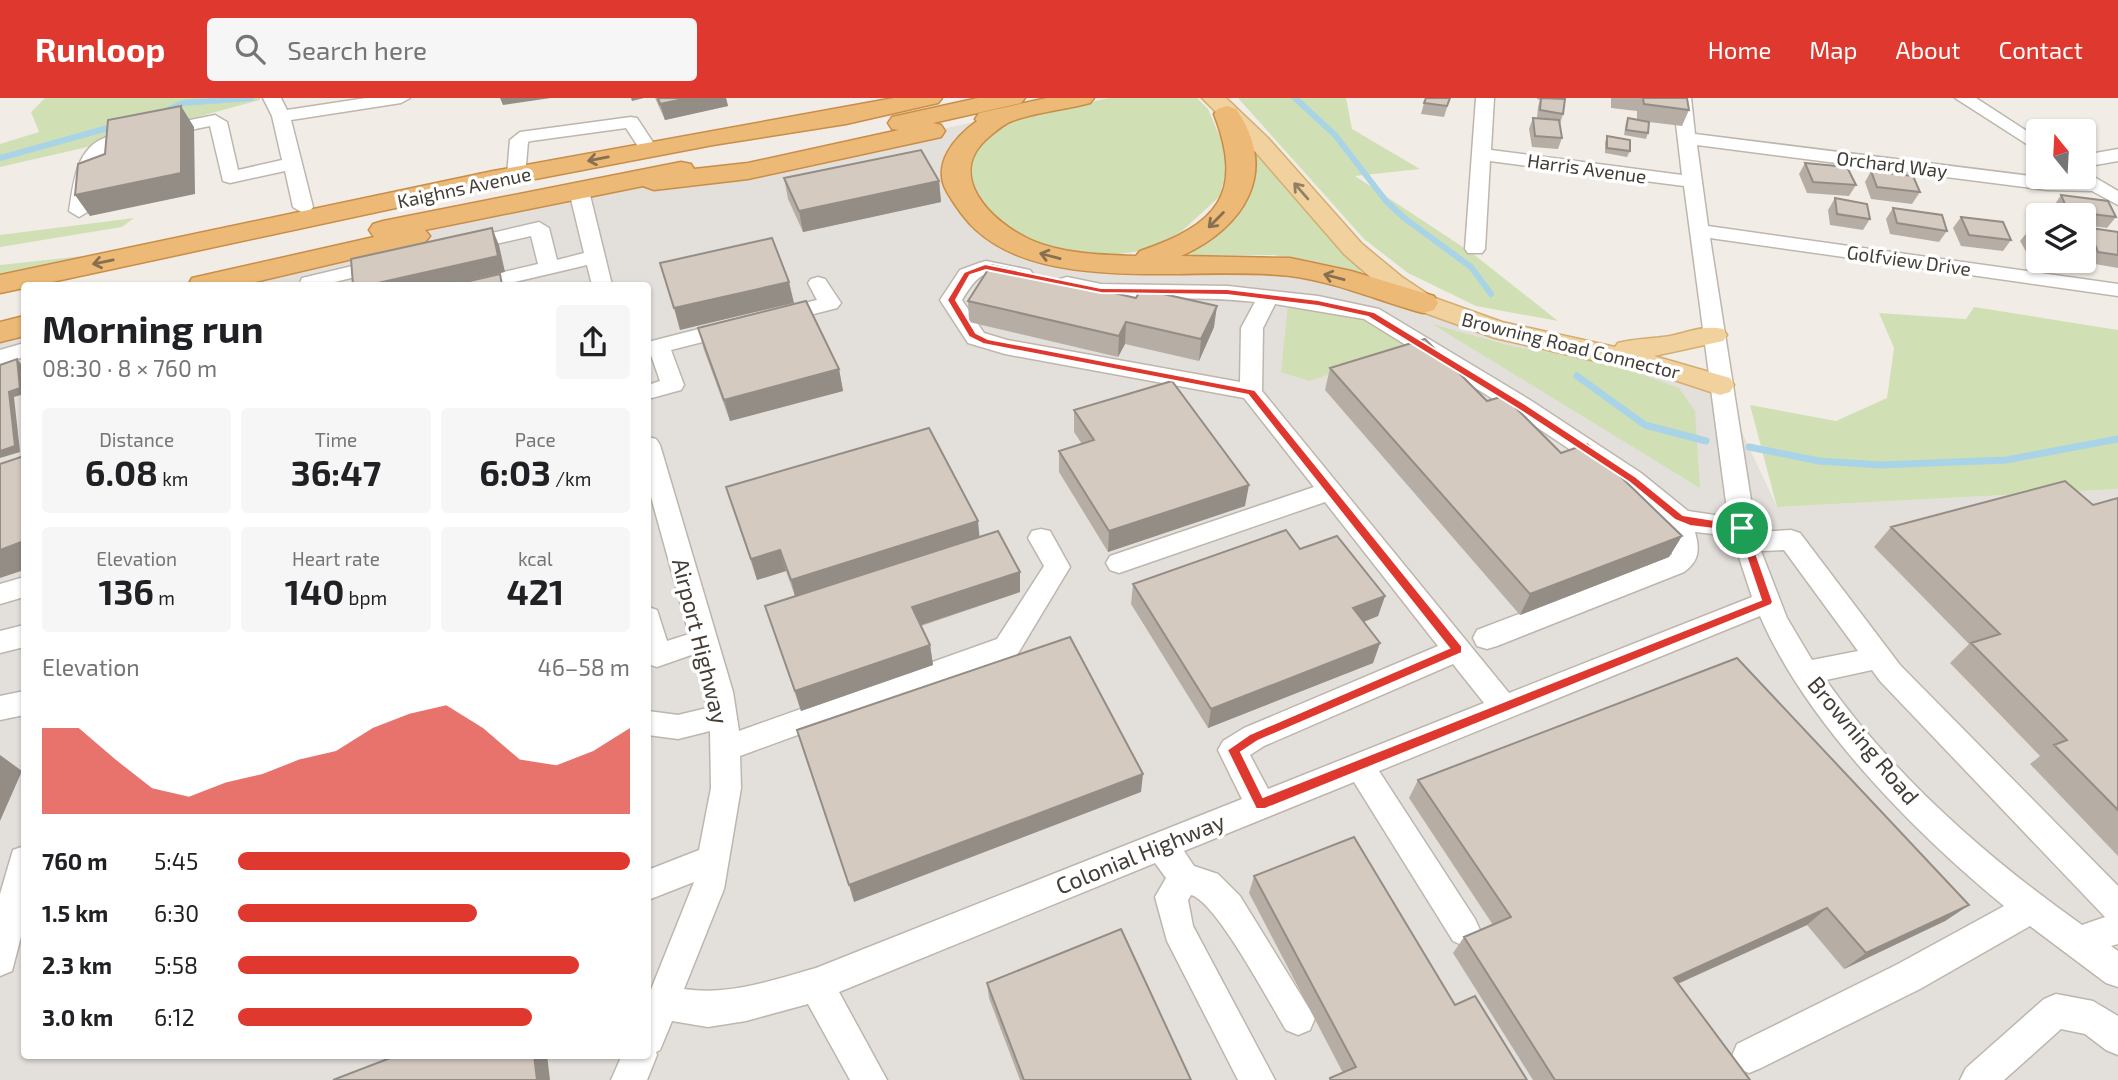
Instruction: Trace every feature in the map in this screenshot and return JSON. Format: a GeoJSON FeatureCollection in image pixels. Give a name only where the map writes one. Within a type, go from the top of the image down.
{"type":"FeatureCollection","features":[{"type":"Feature","properties":{"kind":"highway","name":"Kaighns Avenue"},"geometry":{"type":"LineString","coordinates":[[119,282],[649,150],[713,136],[846,116],[929,98]]}},
{"type":"Feature","properties":{"kind":"highway","name":"Kaighns Avenue"},"geometry":{"type":"LineString","coordinates":[[0,284],[510,186],[579,191],[748,171],[1007,107],[1081,98]]}},
{"type":"Feature","properties":{"kind":"highway"},"geometry":{"type":"LineString","coordinates":[[713,136],[872,99]]}},
{"type":"Feature","properties":{"kind":"highway"},"geometry":{"type":"LineString","coordinates":[[1117,265],[1156,255],[1183,244],[1209,228],[1227,209],[1238,188],[1242,171],[1237,142],[1220,106]]}},
{"type":"Feature","properties":{"kind":"highway"},"geometry":{"type":"LineString","coordinates":[[1007,107],[969,139],[958,157],[958,184],[969,203],[994,229],[1032,251],[1070,261],[1117,265],[1228,262],[1290,267],[1330,275],[1423,303]]}},
{"type":"Feature","properties":{"kind":"highway"},"geometry":{"type":"LineString","coordinates":[[0,257],[303,207],[510,186]]}},
{"type":"Feature","properties":{"kind":"highway"},"geometry":{"type":"LineString","coordinates":[[217,282],[389,244],[510,186]]}},
{"type":"Feature","properties":{"kind":"highway"},"geometry":{"type":"LineString","coordinates":[[0,308],[21,304]]}},
{"type":"Feature","properties":{"kind":"highway"},"geometry":{"type":"LineString","coordinates":[[0,332],[21,327]]}},
{"type":"Feature","properties":{"kind":"main road","name":"Browning Road Connector"},"geometry":{"type":"LineString","coordinates":[[1220,106],[1260,143],[1353,249],[1393,283],[1423,303],[1495,329],[1667,368],[1720,385]]}},
{"type":"Feature","properties":{"kind":"main road"},"geometry":{"type":"LineString","coordinates":[[1580,347],[1647,348],[1713,335]]}},
{"type":"Feature","properties":{"kind":"street"},"geometry":{"type":"LineString","coordinates":[[272,98],[281,116],[303,207]]}},
{"type":"Feature","properties":{"kind":"street"},"geometry":{"type":"LineString","coordinates":[[281,116],[401,98]]}},
{"type":"Feature","properties":{"kind":"street"},"geometry":{"type":"LineString","coordinates":[[1475,249],[1485,98]]}},
{"type":"Feature","properties":{"kind":"street","name":"Browning Road"},"geometry":{"type":"LineString","coordinates":[[1682,98],[1720,385],[1744,535],[1767,602],[1807,672],[1847,727],[1910,797],[1992,876],[2118,971]]}},
{"type":"Feature","properties":{"kind":"street"},"geometry":{"type":"LineString","coordinates":[[1964,98],[2026,139]]}},
{"type":"Feature","properties":{"kind":"street"},"geometry":{"type":"LineString","coordinates":[[79,211],[88,160],[98,147],[111,141],[215,120],[218,122],[230,177],[294,163]]}},
{"type":"Feature","properties":{"kind":"street"},"geometry":{"type":"LineString","coordinates":[[510,186],[519,140],[526,136],[631,122],[649,150]]}},
{"type":"Feature","properties":{"kind":"street","name":"Orchard Way"},"geometry":{"type":"LineString","coordinates":[[1687,138],[2026,181]]}},
{"type":"Feature","properties":{"kind":"street","name":"Harris Avenue"},"geometry":{"type":"LineString","coordinates":[[1481,154],[1693,182]]}},
{"type":"Feature","properties":{"kind":"street"},"geometry":{"type":"LineString","coordinates":[[2096,159],[2118,155]]}},
{"type":"Feature","properties":{"kind":"street"},"geometry":{"type":"LineString","coordinates":[[2096,185],[2118,199]]}},
{"type":"Feature","properties":{"kind":"street"},"geometry":{"type":"LineString","coordinates":[[579,191],[601,282]]}},
{"type":"Feature","properties":{"kind":"street"},"geometry":{"type":"LineString","coordinates":[[447,250],[539,228],[549,268]]}},
{"type":"Feature","properties":{"kind":"street","name":"Golfview Drive"},"geometry":{"type":"LineString","coordinates":[[1699,231],[2118,290]]}},
{"type":"Feature","properties":{"kind":"street"},"geometry":{"type":"LineString","coordinates":[[489,282],[595,257]]}},
{"type":"Feature","properties":{"kind":"street"},"geometry":{"type":"LineString","coordinates":[[309,282],[410,258]]}},
{"type":"Feature","properties":{"kind":"street"},"geometry":{"type":"LineString","coordinates":[[1251,392],[986,342],[973,335],[951,300],[967,274],[985,267],[1101,290],[1227,292],[1318,303],[1371,314],[1555,428],[1632,479],[1679,518],[1744,535],[1791,540],[1890,673],[2118,908]]}},
{"type":"Feature","properties":{"kind":"street"},"geometry":{"type":"LineString","coordinates":[[651,391],[673,385],[653,347],[830,303],[818,283]]}},
{"type":"Feature","properties":{"kind":"street"},"geometry":{"type":"LineString","coordinates":[[1268,297],[1252,328],[1251,392],[1503,706]]}},
{"type":"Feature","properties":{"kind":"street"},"geometry":{"type":"LineString","coordinates":[[0,358],[21,351]]}},
{"type":"Feature","properties":{"kind":"street","name":"Airport Highway"},"geometry":{"type":"LineString","coordinates":[[651,462],[719,692],[723,716],[726,788],[708,889],[651,1031]]}},
{"type":"Feature","properties":{"kind":"street"},"geometry":{"type":"LineString","coordinates":[[1118,563],[1330,491]]}},
{"type":"Feature","properties":{"kind":"street"},"geometry":{"type":"LineString","coordinates":[[1487,638],[1675,565],[1685,558],[1685,540],[1679,518]]}},
{"type":"Feature","properties":{"kind":"street"},"geometry":{"type":"LineString","coordinates":[[725,749],[1007,647],[1057,567],[1041,538]]}},
{"type":"Feature","properties":{"kind":"street"},"geometry":{"type":"LineString","coordinates":[[0,594],[21,588]]}},
{"type":"Feature","properties":{"kind":"street","name":"Colonial Highway"},"geometry":{"type":"LineString","coordinates":[[663,1003],[708,1010],[746,1004],[816,985],[1503,706],[1767,602]]}},
{"type":"Feature","properties":{"kind":"street"},"geometry":{"type":"LineString","coordinates":[[0,642],[21,637]]}},
{"type":"Feature","properties":{"kind":"street"},"geometry":{"type":"LineString","coordinates":[[652,657],[704,640]]}},
{"type":"Feature","properties":{"kind":"street"},"geometry":{"type":"LineString","coordinates":[[1260,805],[1233,750],[1254,737],[1457,650]]}},
{"type":"Feature","properties":{"kind":"street"},"geometry":{"type":"LineString","coordinates":[[1807,672],[1879,657]]}},
{"type":"Feature","properties":{"kind":"street"},"geometry":{"type":"LineString","coordinates":[[0,708],[21,704]]}},
{"type":"Feature","properties":{"kind":"street"},"geometry":{"type":"LineString","coordinates":[[651,723],[678,727],[723,716]]}},
{"type":"Feature","properties":{"kind":"street"},"geometry":{"type":"LineString","coordinates":[[1359,765],[1464,930]]}},
{"type":"Feature","properties":{"kind":"street"},"geometry":{"type":"LineString","coordinates":[[1161,845],[1184,878],[1207,884],[1229,908],[1298,1018]]}},
{"type":"Feature","properties":{"kind":"street"},"geometry":{"type":"LineString","coordinates":[[651,884],[713,859]]}},
{"type":"Feature","properties":{"kind":"street"},"geometry":{"type":"LineString","coordinates":[[0,960],[21,872]]}},
{"type":"Feature","properties":{"kind":"street"},"geometry":{"type":"LineString","coordinates":[[1184,878],[1171,897],[1178,930],[1256,1080]]}},
{"type":"Feature","properties":{"kind":"street"},"geometry":{"type":"LineString","coordinates":[[1749,1056],[1908,976],[2032,908]]}},
{"type":"Feature","properties":{"kind":"street"},"geometry":{"type":"LineString","coordinates":[[2079,942],[2118,928]]}},
{"type":"Feature","properties":{"kind":"street"},"geometry":{"type":"LineString","coordinates":[[816,985],[869,1080]]}},
{"type":"Feature","properties":{"kind":"street"},"geometry":{"type":"LineString","coordinates":[[1978,1080],[2056,1011],[2093,1017],[2118,1038]]}},
{"type":"Feature","properties":{"kind":"street"},"geometry":{"type":"LineString","coordinates":[[629,1080],[638,1059]]}},
{"type":"Feature","properties":{"kind":"shaded area"},"geometry":{"type":"Polygon","coordinates":[[[1002,116],[985,127],[958,184],[1032,251],[1270,265],[1720,385],[1777,507],[2118,489],[2118,1080],[0,1080],[0,332],[21,327],[21,1059],[651,1059],[651,282],[217,282],[389,244],[521,203],[748,171],[1002,116]]]}},
{"type":"Feature","properties":{"kind":"green space"},"geometry":{"type":"Polygon","coordinates":[[[45,98],[260,100],[83,148],[0,167],[0,144],[39,132],[31,112],[45,98]]]}},
{"type":"Feature","properties":{"kind":"green space"},"geometry":{"type":"Polygon","coordinates":[[[1108,98],[1197,98],[1208,109],[1229,158],[1220,196],[1182,231],[1145,251],[1097,256],[1052,248],[1010,230],[978,200],[968,162],[992,133],[1016,120],[1108,98]]]}},
{"type":"Feature","properties":{"kind":"green space"},"geometry":{"type":"Polygon","coordinates":[[[1238,98],[1346,98],[1352,129],[1420,169],[1355,176],[1472,253],[1558,321],[1476,306],[1408,273],[1364,239],[1238,98]]]}},
{"type":"Feature","properties":{"kind":"green space"},"geometry":{"type":"Polygon","coordinates":[[[1253,147],[1366,277],[1274,255],[1179,256],[1231,224],[1253,181],[1253,147]]]}},
{"type":"Feature","properties":{"kind":"green space"},"geometry":{"type":"Polygon","coordinates":[[[134,218],[122,227],[0,247],[0,235],[134,218]]]}},
{"type":"Feature","properties":{"kind":"green space"},"geometry":{"type":"Polygon","coordinates":[[[102,254],[0,276],[0,265],[102,254]]]}},
{"type":"Feature","properties":{"kind":"green space"},"geometry":{"type":"Polygon","coordinates":[[[1288,305],[1367,318],[1412,348],[1309,381],[1281,372],[1288,305]]]}},
{"type":"Feature","properties":{"kind":"green space"},"geometry":{"type":"Polygon","coordinates":[[[1974,307],[2118,330],[2118,489],[1777,507],[1750,405],[1836,421],[1887,398],[1894,348],[1879,313],[1966,319],[1974,307]]]}},
{"type":"Feature","properties":{"kind":"green space"},"geometry":{"type":"Polygon","coordinates":[[[1432,324],[1515,347],[1605,361],[1679,388],[1695,411],[1700,488],[1432,324]]]}},
{"type":"Feature","properties":{"kind":"building"},"geometry":{"type":"Polygon","coordinates":[[[658,98],[688,98],[660,104],[658,98]]]}},
{"type":"Feature","properties":{"kind":"building"},"geometry":{"type":"Polygon","coordinates":[[[1426,98],[1450,98],[1447,106],[1424,103],[1426,98]]]}},
{"type":"Feature","properties":{"kind":"building"},"geometry":{"type":"Polygon","coordinates":[[[1541,98],[1565,99],[1563,114],[1540,110],[1541,98]]]}},
{"type":"Feature","properties":{"kind":"building"},"geometry":{"type":"Polygon","coordinates":[[[1643,98],[1687,98],[1689,110],[1644,104],[1643,98]]]}},
{"type":"Feature","properties":{"kind":"building"},"geometry":{"type":"Polygon","coordinates":[[[181,106],[181,173],[75,195],[78,164],[105,154],[108,120],[181,106]]]}},
{"type":"Feature","properties":{"kind":"building"},"geometry":{"type":"Polygon","coordinates":[[[1533,118],[1559,120],[1562,138],[1535,136],[1533,118]]]}},
{"type":"Feature","properties":{"kind":"building"},"geometry":{"type":"Polygon","coordinates":[[[1628,118],[1649,122],[1648,133],[1626,130],[1628,118]]]}},
{"type":"Feature","properties":{"kind":"building"},"geometry":{"type":"Polygon","coordinates":[[[1607,136],[1630,140],[1630,151],[1607,148],[1607,136]]]}},
{"type":"Feature","properties":{"kind":"building"},"geometry":{"type":"Polygon","coordinates":[[[921,150],[939,181],[799,211],[784,178],[921,150]]]}},
{"type":"Feature","properties":{"kind":"building"},"geometry":{"type":"Polygon","coordinates":[[[1805,163],[1847,167],[1856,185],[1813,182],[1805,163]]]}},
{"type":"Feature","properties":{"kind":"building"},"geometry":{"type":"Polygon","coordinates":[[[1871,171],[1913,176],[1920,192],[1877,187],[1871,171]]]}},
{"type":"Feature","properties":{"kind":"building"},"geometry":{"type":"Polygon","coordinates":[[[2061,195],[2108,201],[2116,217],[2096,214],[2096,203],[2064,203],[2061,195]]]}},
{"type":"Feature","properties":{"kind":"building"},"geometry":{"type":"Polygon","coordinates":[[[1835,198],[1867,204],[1870,219],[1837,214],[1835,198]]]}},
{"type":"Feature","properties":{"kind":"building"},"geometry":{"type":"Polygon","coordinates":[[[1893,208],[1942,215],[1947,231],[1897,223],[1893,208]]]}},
{"type":"Feature","properties":{"kind":"building"},"geometry":{"type":"Polygon","coordinates":[[[1961,217],[2003,222],[2011,240],[1969,235],[1961,217]]]}},
{"type":"Feature","properties":{"kind":"building"},"geometry":{"type":"Polygon","coordinates":[[[492,228],[498,256],[382,282],[353,282],[351,259],[492,228]]]}},
{"type":"Feature","properties":{"kind":"building"},"geometry":{"type":"Polygon","coordinates":[[[2096,229],[2118,232],[2118,255],[2098,252],[2096,229]]]}},
{"type":"Feature","properties":{"kind":"building"},"geometry":{"type":"Polygon","coordinates":[[[772,238],[789,282],[674,308],[660,263],[772,238]]]}},
{"type":"Feature","properties":{"kind":"building"},"geometry":{"type":"Polygon","coordinates":[[[991,265],[1136,298],[1141,289],[1217,306],[1201,339],[1126,322],[1119,336],[968,301],[991,265]]]}},
{"type":"Feature","properties":{"kind":"building"},"geometry":{"type":"Polygon","coordinates":[[[500,274],[501,282],[465,282],[500,274]]]}},
{"type":"Feature","properties":{"kind":"building"},"geometry":{"type":"Polygon","coordinates":[[[806,301],[839,369],[724,400],[698,328],[806,301]]]}},
{"type":"Feature","properties":{"kind":"building"},"geometry":{"type":"Polygon","coordinates":[[[1425,339],[1487,401],[1504,396],[1561,453],[1587,444],[1682,536],[1530,594],[1330,368],[1425,339]]]}},
{"type":"Feature","properties":{"kind":"building"},"geometry":{"type":"Polygon","coordinates":[[[17,359],[20,388],[9,392],[15,446],[0,451],[0,365],[17,359]]]}},
{"type":"Feature","properties":{"kind":"building"},"geometry":{"type":"Polygon","coordinates":[[[1172,381],[1249,485],[1109,531],[1059,451],[1094,440],[1074,410],[1172,381]]]}},
{"type":"Feature","properties":{"kind":"building"},"geometry":{"type":"Polygon","coordinates":[[[929,428],[978,521],[791,580],[780,550],[751,559],[726,487],[929,428]]]}},
{"type":"Feature","properties":{"kind":"building"},"geometry":{"type":"Polygon","coordinates":[[[21,457],[21,542],[0,550],[0,464],[21,457]]]}},
{"type":"Feature","properties":{"kind":"building"},"geometry":{"type":"Polygon","coordinates":[[[2065,481],[2093,505],[2118,498],[2118,810],[2054,745],[2067,740],[1971,643],[2000,634],[1891,527],[2065,481]]]}},
{"type":"Feature","properties":{"kind":"building"},"geometry":{"type":"Polygon","coordinates":[[[1286,530],[1300,549],[1337,536],[1385,596],[1353,608],[1380,643],[1211,709],[1133,584],[1286,530]]]}},
{"type":"Feature","properties":{"kind":"building"},"geometry":{"type":"Polygon","coordinates":[[[998,531],[1020,572],[912,607],[930,645],[795,691],[765,606],[998,531]]]}},
{"type":"Feature","properties":{"kind":"building"},"geometry":{"type":"Polygon","coordinates":[[[1070,637],[1143,774],[849,885],[797,730],[1070,637]]]}},
{"type":"Feature","properties":{"kind":"building"},"geometry":{"type":"Polygon","coordinates":[[[1737,658],[1969,905],[1866,953],[1827,908],[1674,978],[1750,1080],[1555,1080],[1464,937],[1511,917],[1418,780],[1737,658]]]}},
{"type":"Feature","properties":{"kind":"building"},"geometry":{"type":"Polygon","coordinates":[[[1354,837],[1455,1005],[1475,996],[1527,1080],[1331,1080],[1330,1078],[1356,1067],[1254,876],[1354,837]]]}},
{"type":"Feature","properties":{"kind":"building"},"geometry":{"type":"Polygon","coordinates":[[[1121,929],[1191,1080],[1024,1080],[987,983],[1121,929]]]}},
{"type":"Feature","properties":{"kind":"building"},"geometry":{"type":"Polygon","coordinates":[[[388,1059],[534,1059],[537,1080],[333,1080],[388,1059]]]}},
{"type":"Feature","properties":{"kind":"waterway"},"geometry":{"type":"LineString","coordinates":[[168,110],[183,103],[251,98]]}},
{"type":"Feature","properties":{"kind":"waterway"},"geometry":{"type":"LineString","coordinates":[[1295,98],[1335,135],[1386,201],[1403,217],[1471,267],[1491,294]]}},
{"type":"Feature","properties":{"kind":"waterway"},"geometry":{"type":"LineString","coordinates":[[0,158],[115,126]]}},
{"type":"Feature","properties":{"kind":"waterway"},"geometry":{"type":"LineString","coordinates":[[1577,376],[1645,425],[1706,441]]}},
{"type":"Feature","properties":{"kind":"waterway"},"geometry":{"type":"LineString","coordinates":[[1749,447],[1819,461],[1881,465],[2006,460],[2118,439]]}},
{"type":"Feature","properties":{"kind":"route"},"geometry":{"type":"LineString","coordinates":[[985,267],[995,267],[1101,290],[1227,292],[1318,303],[1371,314],[1522,406],[1632,479],[1679,518],[1690,522],[1742,528],[1767,602],[1260,805],[1233,750],[1254,737],[1457,650],[1251,392],[986,342],[973,335],[951,300],[967,274],[985,267]]}}]}
